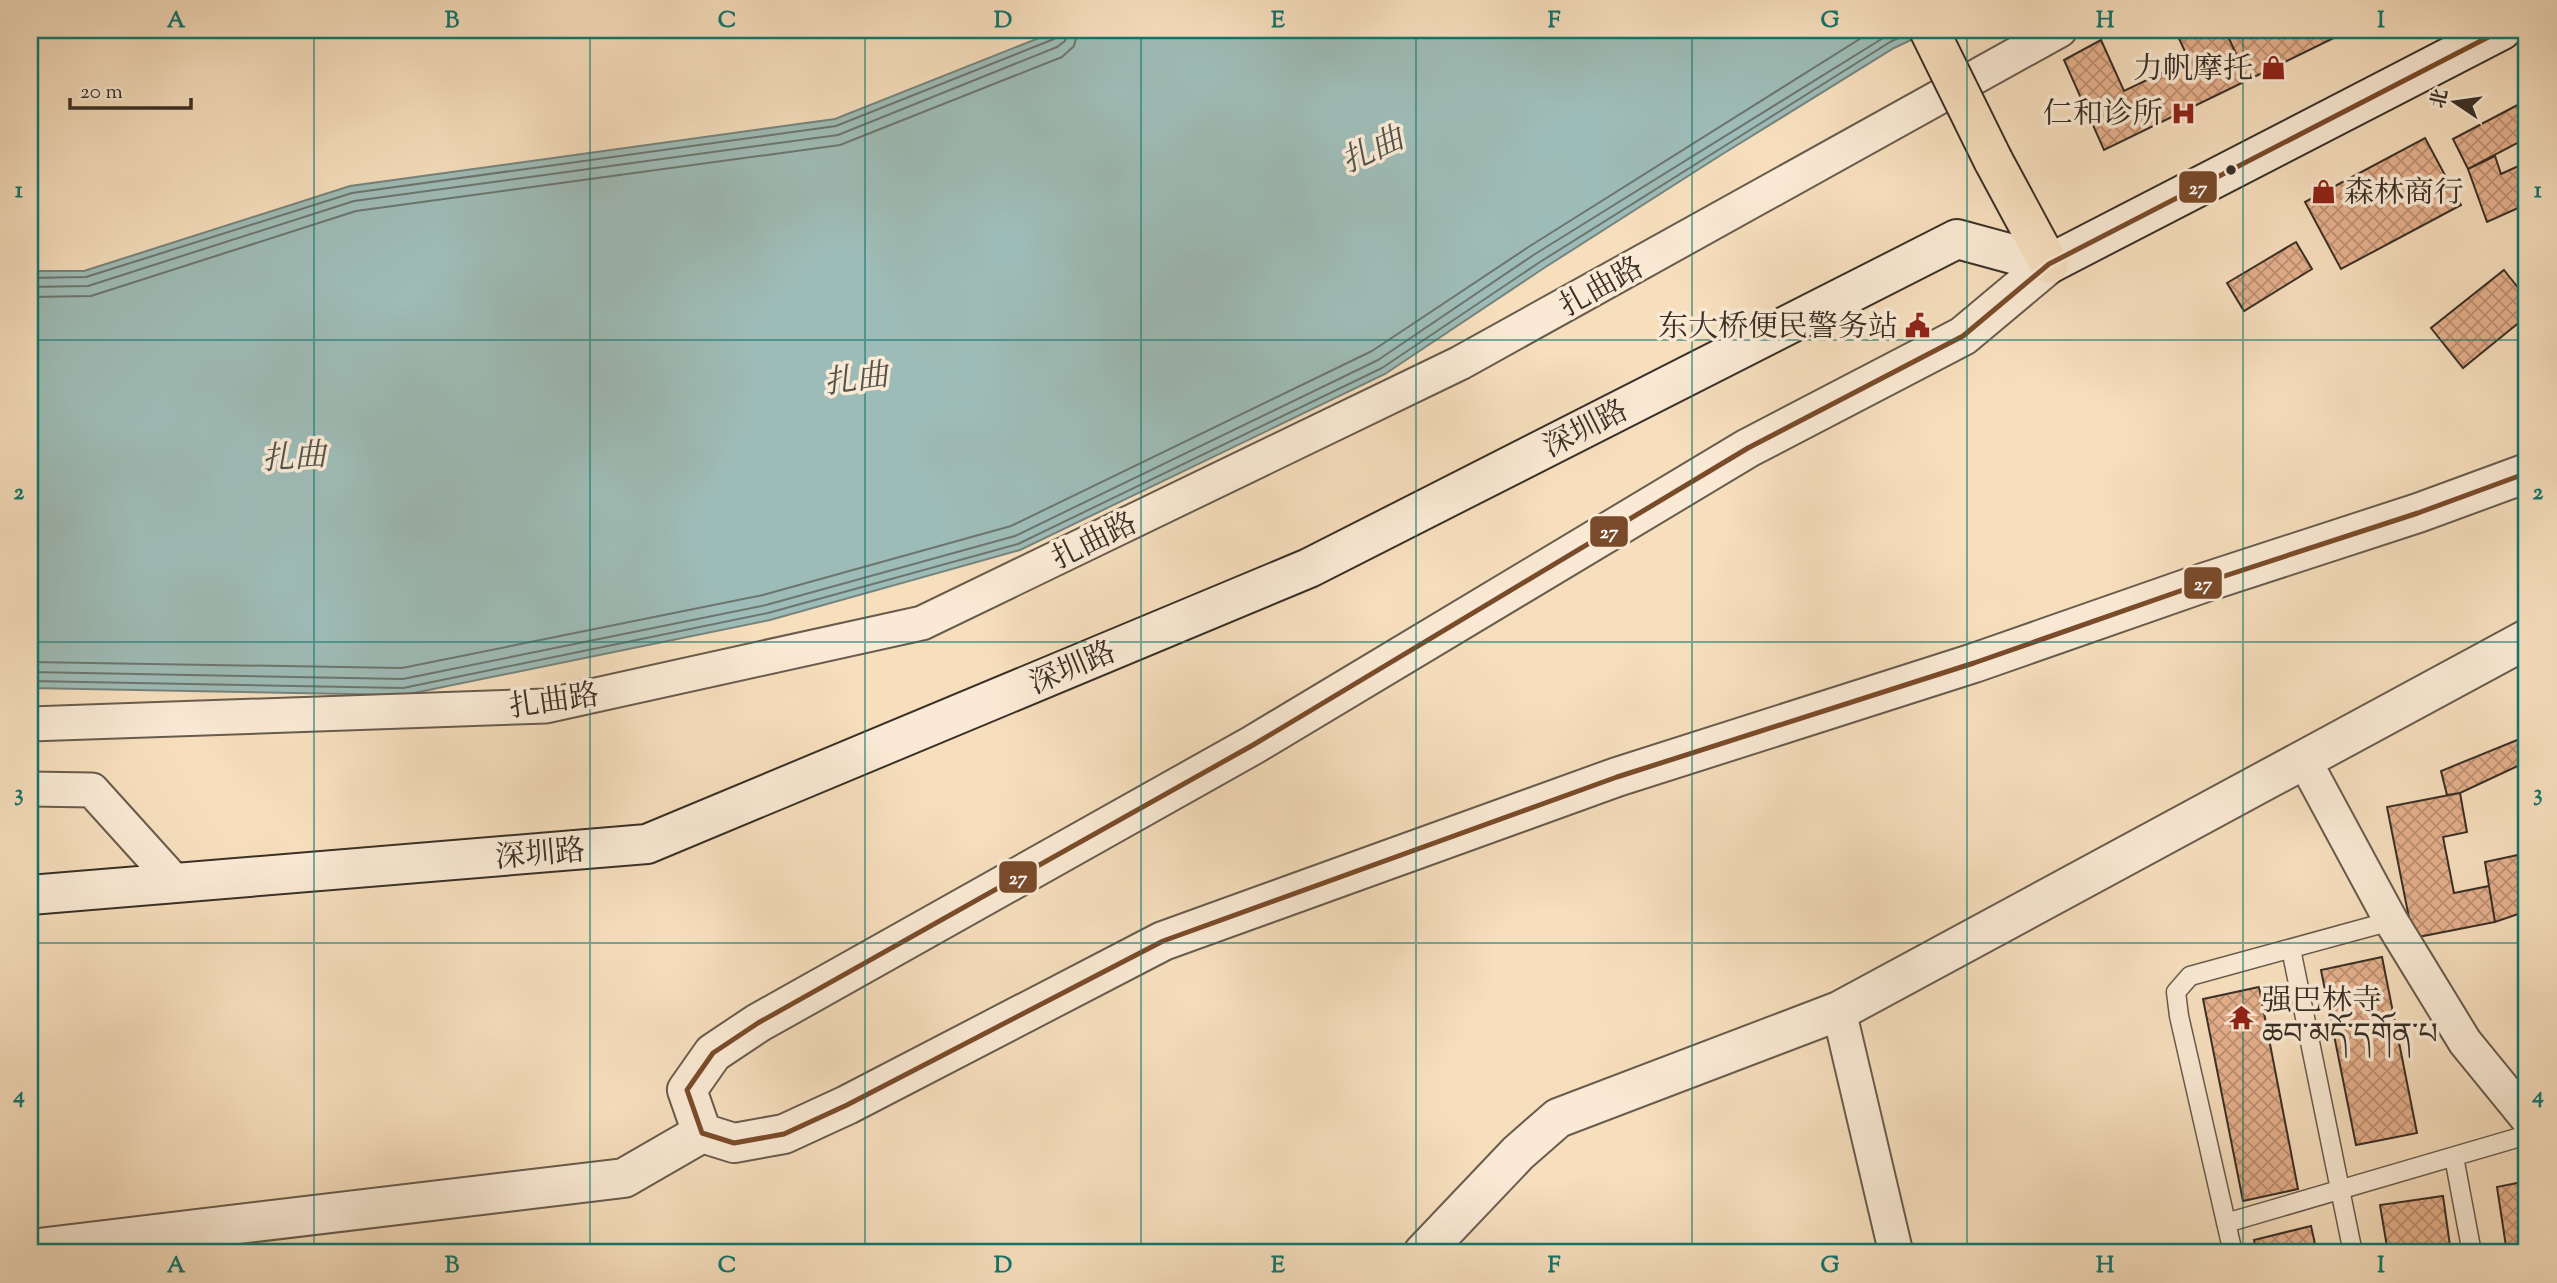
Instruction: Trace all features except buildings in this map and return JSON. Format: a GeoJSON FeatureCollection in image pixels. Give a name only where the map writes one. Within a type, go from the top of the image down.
{"type":"FeatureCollection","features":[{"type":"Feature","properties":{"kind":"main road"},"geometry":{"type":"LineString","coordinates":[[1929,30],[1993,160],[2049,264]]}},
{"type":"Feature","properties":{"kind":"street","name":"扎曲路"},"geometry":{"type":"LineString","coordinates":[[30,724],[546,706],[922,623],[1460,363],[2060,30]]}},
{"type":"Feature","properties":{"kind":"street"},"geometry":{"type":"LineString","coordinates":[[702,1133],[687,1090],[713,1053],[758,1023],[1253,746],[1748,448],[1964,336],[2049,264],[2502,30]]}},
{"type":"Feature","properties":{"kind":"street","name":"深圳路"},"geometry":{"type":"LineString","coordinates":[[30,895],[647,844],[1309,568],[1957,239],[2049,264]]}},
{"type":"Feature","properties":{"kind":"street"},"geometry":{"type":"LineString","coordinates":[[30,1249],[624,1178],[702,1133],[734,1143],[784,1134],[847,1105],[1164,941],[1617,777],[1974,663],[2203,583],[2418,513],[2527,473]]}},
{"type":"Feature","properties":{"kind":"street"},"geometry":{"type":"LineString","coordinates":[[1423,1253],[1518,1153],[1558,1118],[1839,1011],[2527,639]]}},
{"type":"Feature","properties":{"kind":"street"},"geometry":{"type":"LineString","coordinates":[[2304,758],[2391,921],[2465,1042],[2527,1118]]}},
{"type":"Feature","properties":{"kind":"street"},"geometry":{"type":"LineString","coordinates":[[30,789],[92,790],[176,883]]}},
{"type":"Feature","properties":{"kind":"street"},"geometry":{"type":"LineString","coordinates":[[1839,1011],[1896,1253]]}},
{"type":"Feature","properties":{"kind":"lane"},"geometry":{"type":"LineString","coordinates":[[2233,1253],[2179,1016],[2176,992],[2190,976],[2391,921]]}},
{"type":"Feature","properties":{"kind":"lane"},"geometry":{"type":"LineString","coordinates":[[2291,949],[2353,1253]]}},
{"type":"Feature","properties":{"kind":"lane"},"geometry":{"type":"LineString","coordinates":[[2226,1223],[2527,1135]]}},
{"type":"Feature","properties":{"kind":"lane"},"geometry":{"type":"LineString","coordinates":[[2454,1157],[2472,1253]]}},
{"type":"Feature","properties":{"kind":"water","name":"扎曲"},"geometry":{"type":"Polygon","coordinates":[[[1059,30],[1932,30],[1894,48],[1721,155],[1385,374],[1020,550],[770,620],[404,695],[30,688],[30,271],[84,271],[350,186],[835,119],[1059,30]]]}},
{"type":"Feature","properties":{"kind":"transit line","name":"27"},"geometry":{"type":"LineString","coordinates":[[2502,30],[2049,264],[1963,336],[1748,448],[1253,745],[758,1023],[713,1053],[687,1090],[702,1133],[734,1143],[784,1134],[847,1105],[1163,941],[1617,777],[1974,663],[2203,583],[2418,513],[2527,473]]}},
{"type":"Feature","properties":{"kind":"place","name":"力帆摩托"},"geometry":{"type":"Point","coordinates":[2273,68]}},
{"type":"Feature","properties":{"kind":"place","name":"仁和诊所"},"geometry":{"type":"Point","coordinates":[2183,113]}},
{"type":"Feature","properties":{"kind":"place","name":"森林商行"},"geometry":{"type":"Point","coordinates":[2324,192]}},
{"type":"Feature","properties":{"kind":"place","name":"东大桥便民警务站"},"geometry":{"type":"Point","coordinates":[1918,326]}},
{"type":"Feature","properties":{"kind":"place","name":"强巴林寺 ཆབ་མདོ་དགོན་པ"},"geometry":{"type":"Point","coordinates":[2242,1017]}}]}
